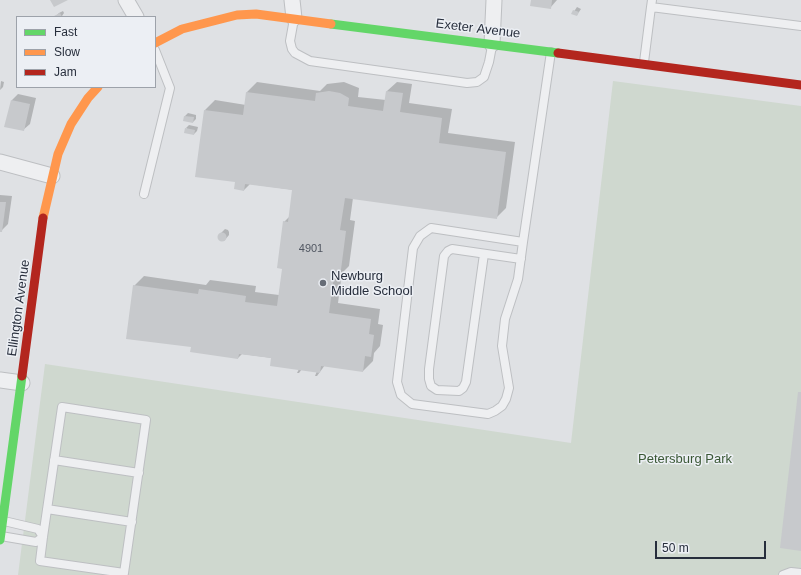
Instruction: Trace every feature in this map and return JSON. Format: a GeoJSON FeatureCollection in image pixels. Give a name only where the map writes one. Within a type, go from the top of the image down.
{"type":"FeatureCollection","features":[{"type":"Feature","properties":{"kind":"street"},"geometry":{"type":"LineString","coordinates":[[126,0],[135,16]]}},
{"type":"Feature","properties":{"kind":"street"},"geometry":{"type":"LineString","coordinates":[[292,0],[294,18]]}},
{"type":"Feature","properties":{"kind":"street"},"geometry":{"type":"LineString","coordinates":[[492,44],[494,0]]}},
{"type":"Feature","properties":{"kind":"street","name":"Exeter Avenue"},"geometry":{"type":"LineString","coordinates":[[156,42],[182,29],[237,15],[256,14],[801,85]]}},
{"type":"Feature","properties":{"kind":"street"},"geometry":{"type":"LineString","coordinates":[[0,162],[52,176],[58,154],[71,124],[88,98],[97,88]]}},
{"type":"Feature","properties":{"kind":"street","name":"Ellington Avenue"},"geometry":{"type":"LineString","coordinates":[[0,540],[44,213],[52,176]]}},
{"type":"Feature","properties":{"kind":"street"},"geometry":{"type":"LineString","coordinates":[[0,380],[22,383]]}},
{"type":"Feature","properties":{"kind":"lane"},"geometry":{"type":"LineString","coordinates":[[644,64],[652,4],[801,26]]}},
{"type":"Feature","properties":{"kind":"lane"},"geometry":{"type":"LineString","coordinates":[[294,18],[290,41],[292,49],[302,58],[310,61],[467,83],[477,82],[484,77],[489,62],[492,44]]}},
{"type":"Feature","properties":{"kind":"lane"},"geometry":{"type":"LineString","coordinates":[[524,242],[431,228],[420,236],[413,248],[397,382],[401,395],[412,404],[488,414],[502,406],[506,399],[509,388],[502,346],[505,319],[518,279],[524,242],[551,52]]}},
{"type":"Feature","properties":{"kind":"lane"},"geometry":{"type":"LineString","coordinates":[[144,194],[170,88],[156,53]]}},
{"type":"Feature","properties":{"kind":"lane"},"geometry":{"type":"LineString","coordinates":[[484,254],[466,382],[463,388],[459,391],[437,390],[431,386],[429,369],[444,256],[452,249],[521,259]]}},
{"type":"Feature","properties":{"kind":"lane"},"geometry":{"type":"LineString","coordinates":[[62,407],[146,420],[139,473],[124,573],[40,561],[62,407]]}},
{"type":"Feature","properties":{"kind":"lane"},"geometry":{"type":"LineString","coordinates":[[54,460],[139,473]]}},
{"type":"Feature","properties":{"kind":"lane"},"geometry":{"type":"LineString","coordinates":[[47,509],[132,522]]}},
{"type":"Feature","properties":{"kind":"lane"},"geometry":{"type":"LineString","coordinates":[[2,521],[38,529],[43,537]]}},
{"type":"Feature","properties":{"kind":"lane"},"geometry":{"type":"LineString","coordinates":[[0,536],[36,542],[43,537]]}},
{"type":"Feature","properties":{"kind":"lane"},"geometry":{"type":"LineString","coordinates":[[783,575],[791,572],[801,573]]}},
{"type":"Feature","properties":{"kind":"green space","name":"Petersburg Park"},"geometry":{"type":"Polygon","coordinates":[[[613,81],[801,106],[801,575],[18,575],[45,364],[571,443],[613,81]]]}},
{"type":"Feature","properties":{"kind":"building"},"geometry":{"type":"Polygon","coordinates":[[[50,0],[68,0],[54,7],[50,0]]]}},
{"type":"Feature","properties":{"kind":"building"},"geometry":{"type":"Polygon","coordinates":[[[531,0],[552,0],[551,9],[530,6],[531,0]]]}},
{"type":"Feature","properties":{"kind":"building"},"geometry":{"type":"Polygon","coordinates":[[[573,10],[579,12],[577,16],[571,14],[573,10]]]}},
{"type":"Feature","properties":{"kind":"building"},"geometry":{"type":"Polygon","coordinates":[[[60,13],[62,16],[54,16],[60,13]]]}},
{"type":"Feature","properties":{"kind":"building"},"geometry":{"type":"Polygon","coordinates":[[[329,91],[340,93],[349,98],[348,106],[383,111],[386,91],[403,93],[400,112],[442,118],[439,143],[506,152],[497,219],[345,198],[340,230],[346,231],[340,277],[334,276],[329,313],[371,319],[369,334],[374,335],[371,357],[365,356],[363,372],[321,366],[320,373],[270,366],[271,358],[239,354],[238,359],[190,352],[191,347],[126,339],[133,285],[198,294],[199,289],[246,296],[245,302],[277,306],[282,269],[277,268],[283,221],[288,222],[292,190],[245,184],[244,191],[234,189],[235,182],[195,177],[204,110],[243,115],[246,92],[315,101],[316,93],[329,91]]]}},
{"type":"Feature","properties":{"kind":"building"},"geometry":{"type":"Polygon","coordinates":[[[11,100],[30,104],[24,131],[4,127],[11,100]]]}},
{"type":"Feature","properties":{"kind":"building"},"geometry":{"type":"Polygon","coordinates":[[[184,116],[194,117],[193,123],[183,121],[184,116]]]}},
{"type":"Feature","properties":{"kind":"building"},"geometry":{"type":"Polygon","coordinates":[[[185,128],[195,130],[194,135],[184,133],[185,128]]]}},
{"type":"Feature","properties":{"kind":"building"},"geometry":{"type":"Polygon","coordinates":[[[0,202],[6,202],[2,232],[0,232],[0,202]]]}},
{"type":"Feature","properties":{"kind":"building"},"geometry":{"type":"Polygon","coordinates":[[[222,232],[227,237],[222,242],[217,237],[222,232]]]}},
{"type":"Feature","properties":{"kind":"building"},"geometry":{"type":"Polygon","coordinates":[[[798,392],[801,392],[801,551],[780,548],[798,392]]]}},
{"type":"Feature","properties":{"kind":"traffic: fast"},"geometry":{"type":"LineString","coordinates":[[331,24],[558,53]]}},
{"type":"Feature","properties":{"kind":"traffic: fast"},"geometry":{"type":"LineString","coordinates":[[0,540],[22,376]]}},
{"type":"Feature","properties":{"kind":"traffic: slow"},"geometry":{"type":"LineString","coordinates":[[156,42],[182,29],[237,15],[256,14],[331,24]]}},
{"type":"Feature","properties":{"kind":"traffic: slow"},"geometry":{"type":"LineString","coordinates":[[43,218],[58,154],[71,124],[88,98],[97,88]]}},
{"type":"Feature","properties":{"kind":"traffic: jam"},"geometry":{"type":"LineString","coordinates":[[558,53],[801,85]]}},
{"type":"Feature","properties":{"kind":"traffic: jam"},"geometry":{"type":"LineString","coordinates":[[22,376],[43,218]]}},
{"type":"Feature","properties":{"kind":"place","name":"Newburg Middle School"},"geometry":{"type":"Point","coordinates":[323,283]}}]}
